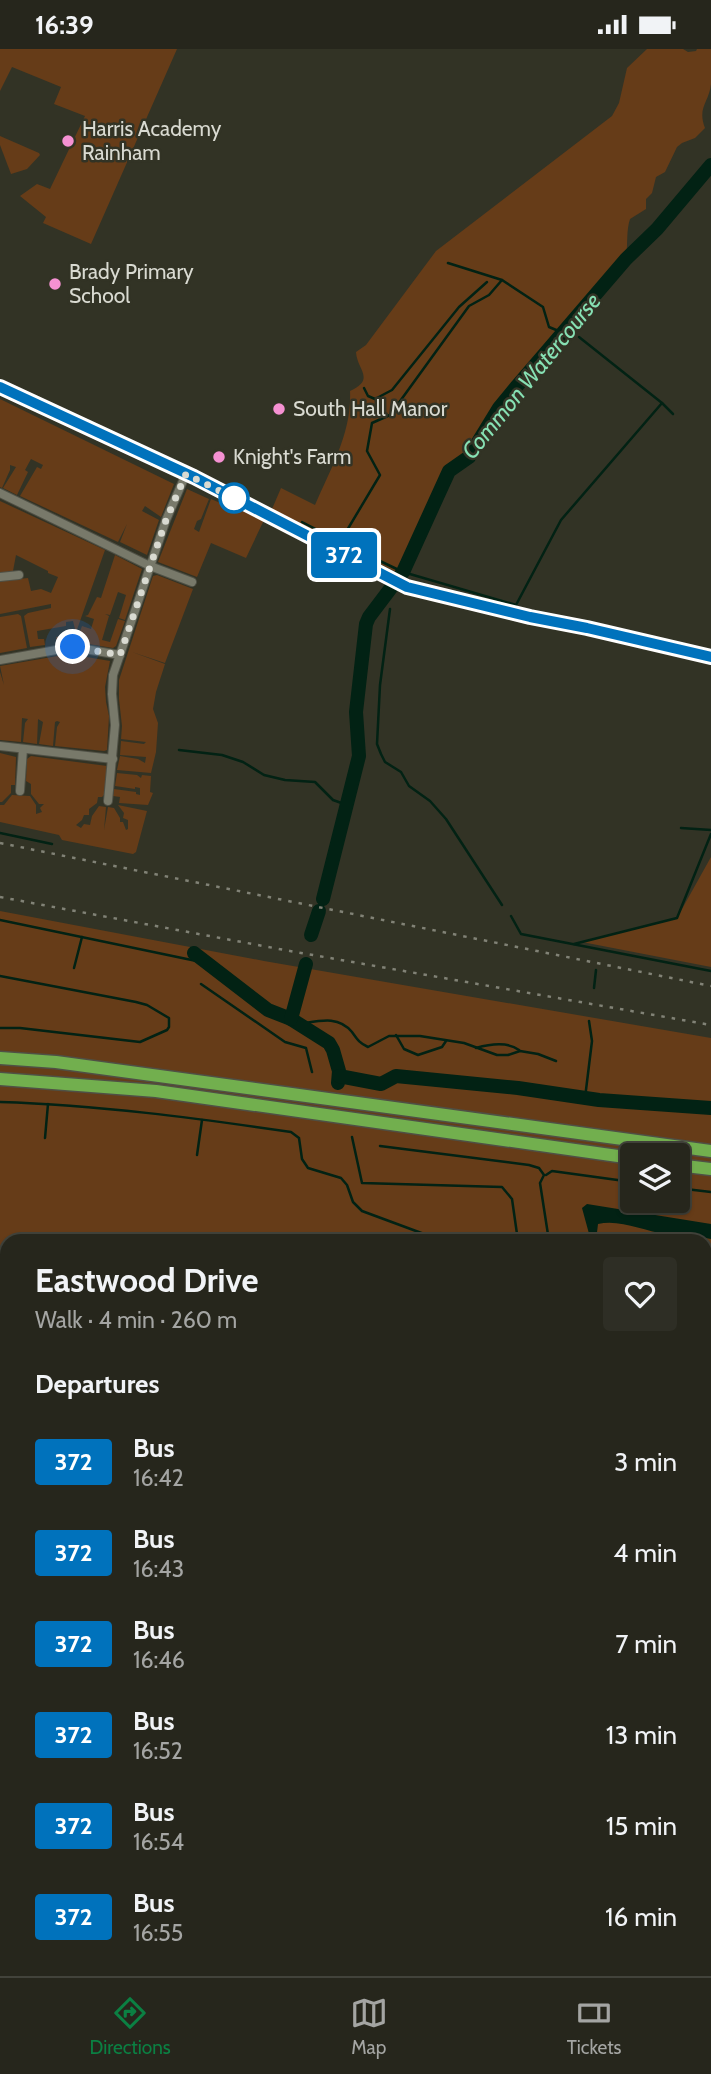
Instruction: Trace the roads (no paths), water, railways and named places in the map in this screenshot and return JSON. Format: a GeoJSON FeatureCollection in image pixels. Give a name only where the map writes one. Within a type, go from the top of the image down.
{"type":"FeatureCollection","features":[{"type":"Feature","properties":{"kind":"highway"},"geometry":{"type":"LineString","coordinates":[[0,1058],[56,1062],[711,1151]]}},
{"type":"Feature","properties":{"kind":"highway"},"geometry":{"type":"LineString","coordinates":[[0,1079],[156,1091],[620,1156]]}},
{"type":"Feature","properties":{"kind":"highway"},"geometry":{"type":"LineString","coordinates":[[690,1167],[711,1170]]}},
{"type":"Feature","properties":{"kind":"main road"},"geometry":{"type":"LineString","coordinates":[[0,387],[186,474],[400,584],[530,617],[711,657]]}},
{"type":"Feature","properties":{"kind":"street"},"geometry":{"type":"LineString","coordinates":[[108,801],[115,725],[113,675],[166,520],[186,474]]}},
{"type":"Feature","properties":{"kind":"street"},"geometry":{"type":"LineString","coordinates":[[0,493],[150,566],[192,582]]}},
{"type":"Feature","properties":{"kind":"street"},"geometry":{"type":"LineString","coordinates":[[0,577],[19,575]]}},
{"type":"Feature","properties":{"kind":"street"},"geometry":{"type":"LineString","coordinates":[[0,660],[73,647],[120,655]]}},
{"type":"Feature","properties":{"kind":"street"},"geometry":{"type":"LineString","coordinates":[[0,746],[113,759]]}},
{"type":"Feature","properties":{"kind":"street"},"geometry":{"type":"LineString","coordinates":[[20,791],[23,749]]}},
{"type":"Feature","properties":{"kind":"waterway","name":"Common Watercourse"},"geometry":{"type":"LineString","coordinates":[[323,899],[359,756],[356,712],[369,617],[403,572],[449,471],[469,457],[499,408],[517,386],[711,165]]}},
{"type":"Feature","properties":{"kind":"waterway"},"geometry":{"type":"LineString","coordinates":[[448,263],[502,280],[543,307],[549,327],[561,332]]}},
{"type":"Feature","properties":{"kind":"waterway"},"geometry":{"type":"LineString","coordinates":[[502,280],[489,295],[469,306],[390,415],[372,423],[367,451],[380,475],[340,542],[403,572],[516,605],[561,520],[662,403]]}},
{"type":"Feature","properties":{"kind":"waterway"},"geometry":{"type":"LineString","coordinates":[[364,388],[368,396],[375,399],[392,390],[459,307],[487,282]]}},
{"type":"Feature","properties":{"kind":"waterway"},"geometry":{"type":"LineString","coordinates":[[579,337],[673,414]]}},
{"type":"Feature","properties":{"kind":"waterway"},"geometry":{"type":"LineString","coordinates":[[302,522],[339,541]]}},
{"type":"Feature","properties":{"kind":"waterway"},"geometry":{"type":"LineString","coordinates":[[390,609],[380,685],[377,744],[385,762],[401,772],[409,786],[430,801],[446,819],[502,905]]}},
{"type":"Feature","properties":{"kind":"waterway"},"geometry":{"type":"LineString","coordinates":[[179,750],[222,755],[243,762],[264,775],[315,782],[333,800],[347,805]]}},
{"type":"Feature","properties":{"kind":"waterway"},"geometry":{"type":"LineString","coordinates":[[681,828],[711,830]]}},
{"type":"Feature","properties":{"kind":"waterway"},"geometry":{"type":"LineString","coordinates":[[0,833],[52,844]]}},
{"type":"Feature","properties":{"kind":"waterway"},"geometry":{"type":"LineString","coordinates":[[574,944],[677,918],[711,834]]}},
{"type":"Feature","properties":{"kind":"waterway"},"geometry":{"type":"LineString","coordinates":[[311,935],[319,911]]}},
{"type":"Feature","properties":{"kind":"waterway"},"geometry":{"type":"LineString","coordinates":[[511,916],[521,934],[711,971]]}},
{"type":"Feature","properties":{"kind":"waterway"},"geometry":{"type":"LineString","coordinates":[[0,920],[206,963]]}},
{"type":"Feature","properties":{"kind":"waterway"},"geometry":{"type":"LineString","coordinates":[[74,968],[82,937]]}},
{"type":"Feature","properties":{"kind":"waterway"},"geometry":{"type":"LineString","coordinates":[[194,953],[268,1010],[291,1019],[329,1043],[339,1071],[338,1083]]}},
{"type":"Feature","properties":{"kind":"waterway"},"geometry":{"type":"LineString","coordinates":[[291,1019],[306,964]]}},
{"type":"Feature","properties":{"kind":"waterway"},"geometry":{"type":"LineString","coordinates":[[594,988],[596,970]]}},
{"type":"Feature","properties":{"kind":"waterway"},"geometry":{"type":"LineString","coordinates":[[0,976],[136,1002],[169,1018],[167,1030],[140,1042],[0,1028]]}},
{"type":"Feature","properties":{"kind":"waterway"},"geometry":{"type":"LineString","coordinates":[[201,984],[285,1042],[306,1048],[312,1072]]}},
{"type":"Feature","properties":{"kind":"waterway"},"geometry":{"type":"LineString","coordinates":[[300,1024],[328,1021],[341,1023],[368,1047],[389,1036],[420,1036],[464,1043],[497,1055],[520,1051],[556,1061]]}},
{"type":"Feature","properties":{"kind":"waterway"},"geometry":{"type":"LineString","coordinates":[[585,1098],[592,1041],[589,1021]]}},
{"type":"Feature","properties":{"kind":"waterway"},"geometry":{"type":"LineString","coordinates":[[396,1035],[404,1049],[418,1055],[442,1047],[446,1041]]}},
{"type":"Feature","properties":{"kind":"waterway"},"geometry":{"type":"LineString","coordinates":[[476,1048],[504,1044],[519,1050]]}},
{"type":"Feature","properties":{"kind":"waterway"},"geometry":{"type":"LineString","coordinates":[[339,1076],[381,1084],[396,1076],[518,1088],[599,1100],[711,1108]]}},
{"type":"Feature","properties":{"kind":"waterway"},"geometry":{"type":"LineString","coordinates":[[0,1102],[110,1109],[291,1132],[299,1138],[302,1159],[308,1168],[341,1178],[347,1185],[353,1202],[362,1211],[424,1234]]}},
{"type":"Feature","properties":{"kind":"waterway"},"geometry":{"type":"LineString","coordinates":[[45,1138],[48,1104]]}},
{"type":"Feature","properties":{"kind":"waterway"},"geometry":{"type":"LineString","coordinates":[[197,1155],[202,1120]]}},
{"type":"Feature","properties":{"kind":"waterway"},"geometry":{"type":"LineString","coordinates":[[352,1137],[362,1183],[502,1187],[512,1199],[517,1234]]}},
{"type":"Feature","properties":{"kind":"waterway"},"geometry":{"type":"LineString","coordinates":[[380,1146],[539,1168],[544,1175],[540,1183],[548,1234]]}},
{"type":"Feature","properties":{"kind":"waterway"},"geometry":{"type":"LineString","coordinates":[[546,1175],[552,1171],[620,1180]]}},
{"type":"Feature","properties":{"kind":"waterway"},"geometry":{"type":"LineString","coordinates":[[690,1190],[711,1192]]}},
{"type":"Feature","properties":{"kind":"railway"},"geometry":{"type":"LineString","coordinates":[[0,843],[711,986]]}},
{"type":"Feature","properties":{"kind":"railway"},"geometry":{"type":"LineString","coordinates":[[0,897],[711,1025]]}},
{"type":"Feature","properties":{"kind":"place","name":"Harris Academy Rainham"},"geometry":{"type":"Point","coordinates":[68,141]}},
{"type":"Feature","properties":{"kind":"place","name":"Brady Primary School"},"geometry":{"type":"Point","coordinates":[55,284]}},
{"type":"Feature","properties":{"kind":"place","name":"South Hall Manor"},"geometry":{"type":"Point","coordinates":[279,409]}},
{"type":"Feature","properties":{"kind":"place","name":"Knight's Farm"},"geometry":{"type":"Point","coordinates":[219,457]}}]}
